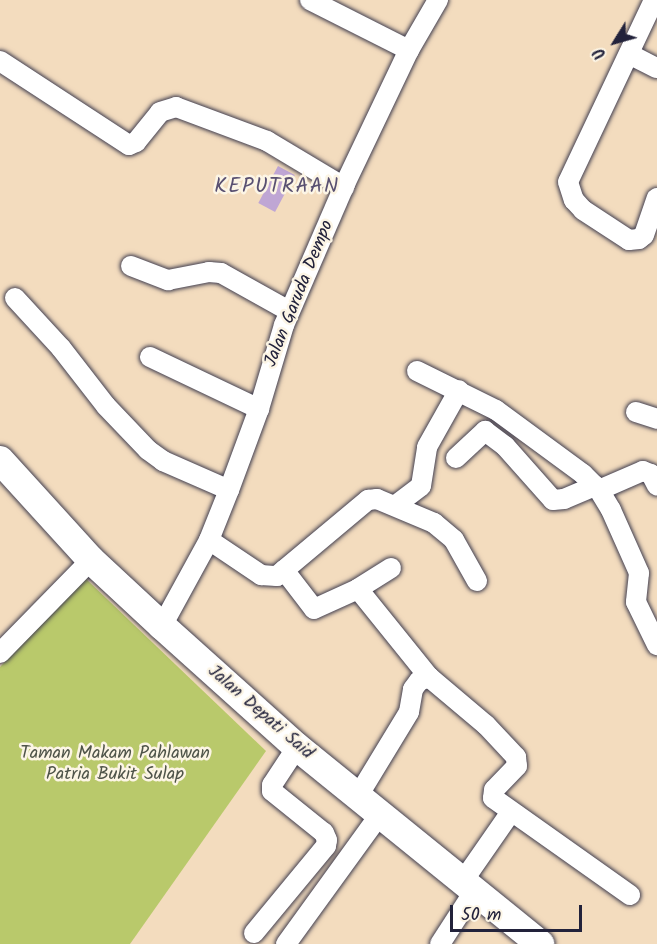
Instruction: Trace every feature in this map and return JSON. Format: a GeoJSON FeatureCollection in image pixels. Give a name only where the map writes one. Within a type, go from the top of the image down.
{"type":"FeatureCollection","features":[{"type":"Feature","properties":{"kind":"main road","name":"Jalan Depati Said"},"geometry":{"type":"LineString","coordinates":[[0,460],[91,560],[162,626],[297,747],[540,944]]}},
{"type":"Feature","properties":{"kind":"street"},"geometry":{"type":"LineString","coordinates":[[310,0],[409,50]]}},
{"type":"Feature","properties":{"kind":"street","name":"Jalan Garuda Dempo"},"geometry":{"type":"LineString","coordinates":[[162,626],[208,540],[229,490],[259,409],[289,311],[344,187],[409,50],[438,0]]}},
{"type":"Feature","properties":{"kind":"street"},"geometry":{"type":"LineString","coordinates":[[654,0],[568,182],[570,191],[583,210],[629,240],[639,239],[644,235],[657,198]]}},
{"type":"Feature","properties":{"kind":"street"},"geometry":{"type":"LineString","coordinates":[[629,54],[657,68]]}},
{"type":"Feature","properties":{"kind":"street"},"geometry":{"type":"LineString","coordinates":[[0,61],[129,145],[136,142],[160,112],[176,107],[267,141],[344,187]]}},
{"type":"Feature","properties":{"kind":"street"},"geometry":{"type":"LineString","coordinates":[[131,266],[168,280],[208,272],[221,273],[289,311]]}},
{"type":"Feature","properties":{"kind":"street"},"geometry":{"type":"LineString","coordinates":[[15,298],[61,348],[106,406],[148,450],[163,461],[229,490]]}},
{"type":"Feature","properties":{"kind":"street"},"geometry":{"type":"LineString","coordinates":[[150,357],[259,409]]}},
{"type":"Feature","properties":{"kind":"street"},"geometry":{"type":"LineString","coordinates":[[417,371],[496,410],[583,474],[597,488],[611,510],[639,573],[636,602],[657,645]]}},
{"type":"Feature","properties":{"kind":"street"},"geometry":{"type":"LineString","coordinates":[[396,506],[421,486],[427,447],[459,390]]}},
{"type":"Feature","properties":{"kind":"street"},"geometry":{"type":"LineString","coordinates":[[456,458],[485,431],[496,410]]}},
{"type":"Feature","properties":{"kind":"street"},"geometry":{"type":"LineString","coordinates":[[636,412],[657,419]]}},
{"type":"Feature","properties":{"kind":"street"},"geometry":{"type":"LineString","coordinates":[[485,431],[505,446],[552,500],[564,499],[643,471],[651,474],[657,486]]}},
{"type":"Feature","properties":{"kind":"street"},"geometry":{"type":"LineString","coordinates":[[208,540],[261,575],[277,576],[368,500],[377,500],[434,523],[454,540],[477,581]]}},
{"type":"Feature","properties":{"kind":"street"},"geometry":{"type":"LineString","coordinates":[[3,644],[91,560]]}},
{"type":"Feature","properties":{"kind":"street"},"geometry":{"type":"LineString","coordinates":[[284,570],[314,609],[358,589],[390,568]]}},
{"type":"Feature","properties":{"kind":"street"},"geometry":{"type":"LineString","coordinates":[[358,589],[429,677],[486,725],[516,757],[516,766],[494,790],[493,798],[511,812],[548,834],[630,895]]}},
{"type":"Feature","properties":{"kind":"street"},"geometry":{"type":"LineString","coordinates":[[358,796],[409,712],[413,689],[419,681],[429,677]]}},
{"type":"Feature","properties":{"kind":"street"},"geometry":{"type":"LineString","coordinates":[[254,933],[326,846],[324,833],[272,791],[272,785],[297,747]]}},
{"type":"Feature","properties":{"kind":"street"},"geometry":{"type":"LineString","coordinates":[[440,944],[469,885],[511,812]]}},
{"type":"Feature","properties":{"kind":"street"},"geometry":{"type":"LineString","coordinates":[[286,944],[381,813]]}},
{"type":"Feature","properties":{"kind":"green space","name":"Taman Makam Pahlawan Patria Bukit Sulap"},"geometry":{"type":"Polygon","coordinates":[[[84,577],[266,751],[130,944],[0,944],[0,667],[84,577]]]}},
{"type":"Feature","properties":{"kind":"building"},"geometry":{"type":"Polygon","coordinates":[[[278,166],[295,175],[275,212],[258,203],[278,166]]]}},
{"type":"Feature","properties":{"kind":"district","name":"KEPUTRAAN"},"geometry":{"type":"Point","coordinates":[277,187]}}]}
